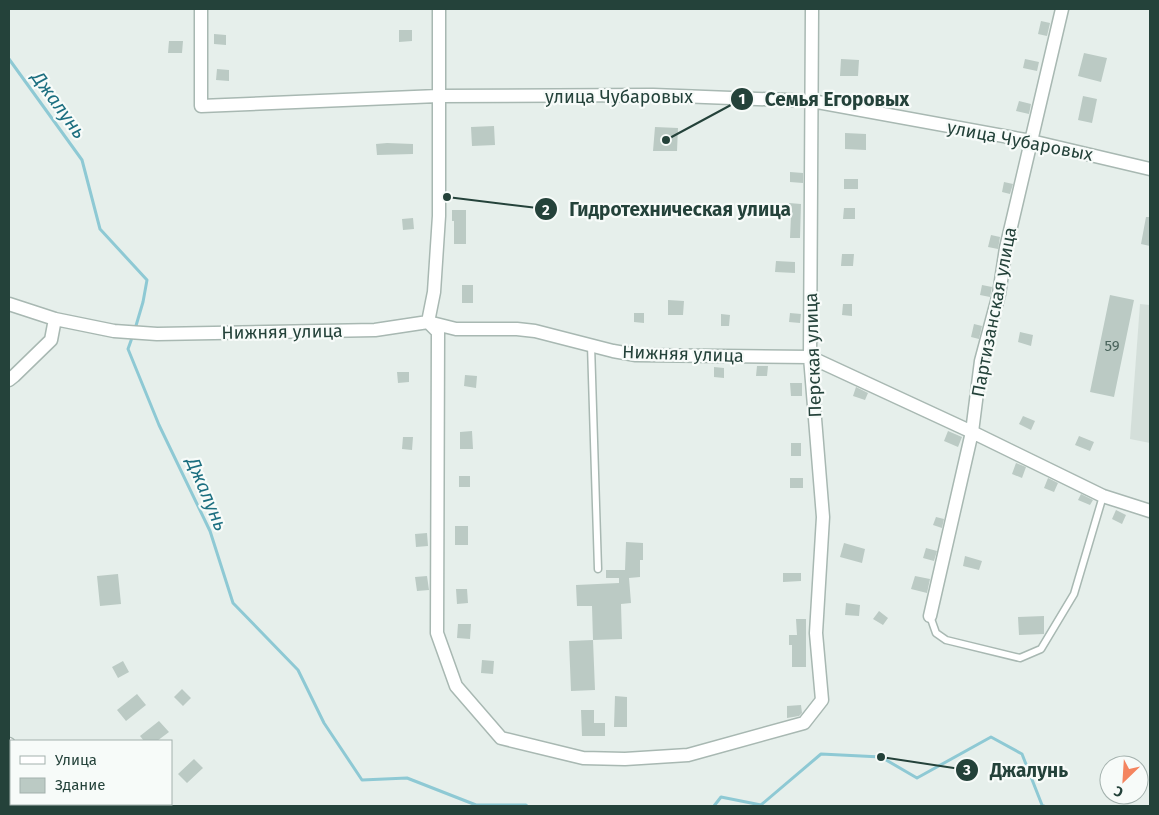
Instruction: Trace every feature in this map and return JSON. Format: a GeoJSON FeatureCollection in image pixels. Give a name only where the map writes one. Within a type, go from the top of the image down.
{"type":"FeatureCollection","features":[{"type":"Feature","properties":{"kind":"street","name":"улица Чубаровых"},"geometry":{"type":"LineString","coordinates":[[201,9],[200,106],[438,96],[653,96],[812,101],[1031,141],[1150,169]]}},
{"type":"Feature","properties":{"kind":"street"},"geometry":{"type":"LineString","coordinates":[[428,322],[434,292],[438,216],[439,9]]}},
{"type":"Feature","properties":{"kind":"street","name":"Перская улица"},"geometry":{"type":"LineString","coordinates":[[428,322],[438,332],[437,633],[456,686],[501,738],[583,758],[625,759],[688,755],[804,723],[822,700],[816,633],[824,517],[810,357],[812,9]]}},
{"type":"Feature","properties":{"kind":"street","name":"Партизанская улица"},"geometry":{"type":"LineString","coordinates":[[930,616],[972,432],[981,361],[999,294],[1006,248],[1062,9]]}},
{"type":"Feature","properties":{"kind":"street","name":"Нижняя улица"},"geometry":{"type":"LineString","coordinates":[[9,304],[55,319],[114,331],[157,334],[375,330],[428,322],[456,329],[517,329],[536,331],[636,355],[810,357],[972,432],[1103,496],[1150,511]]}},
{"type":"Feature","properties":{"kind":"street"},"geometry":{"type":"LineString","coordinates":[[9,380],[51,340],[55,319]]}},
{"type":"Feature","properties":{"kind":"lane"},"geometry":{"type":"LineString","coordinates":[[590,345],[598,569]]}},
{"type":"Feature","properties":{"kind":"lane"},"geometry":{"type":"LineString","coordinates":[[930,616],[936,633],[946,640],[1020,658],[1041,649],[1074,594],[1103,496]]}},
{"type":"Feature","properties":{"kind":"shaded area"},"geometry":{"type":"Polygon","coordinates":[[[1140,304],[1150,305],[1150,443],[1130,439],[1140,304]]]}},
{"type":"Feature","properties":{"kind":"building"},"geometry":{"type":"Polygon","coordinates":[[[1041,21],[1050,23],[1047,36],[1038,34],[1041,21]]]}},
{"type":"Feature","properties":{"kind":"building"},"geometry":{"type":"Polygon","coordinates":[[[399,30],[412,30],[412,41],[399,42],[399,30]]]}},
{"type":"Feature","properties":{"kind":"building"},"geometry":{"type":"Polygon","coordinates":[[[214,34],[226,35],[226,45],[214,44],[214,34]]]}},
{"type":"Feature","properties":{"kind":"building"},"geometry":{"type":"Polygon","coordinates":[[[169,41],[183,41],[182,53],[168,53],[169,41]]]}},
{"type":"Feature","properties":{"kind":"building"},"geometry":{"type":"Polygon","coordinates":[[[1084,53],[1107,58],[1101,82],[1078,76],[1084,53]]]}},
{"type":"Feature","properties":{"kind":"building"},"geometry":{"type":"Polygon","coordinates":[[[841,59],[859,60],[858,76],[840,76],[841,59]]]}},
{"type":"Feature","properties":{"kind":"building"},"geometry":{"type":"Polygon","coordinates":[[[1025,59],[1039,62],[1037,71],[1023,68],[1025,59]]]}},
{"type":"Feature","properties":{"kind":"building"},"geometry":{"type":"Polygon","coordinates":[[[217,69],[229,70],[229,81],[216,80],[217,69]]]}},
{"type":"Feature","properties":{"kind":"building"},"geometry":{"type":"Polygon","coordinates":[[[1083,96],[1097,99],[1092,123],[1078,120],[1083,96]]]}},
{"type":"Feature","properties":{"kind":"building"},"geometry":{"type":"Polygon","coordinates":[[[1019,101],[1031,104],[1029,114],[1016,111],[1019,101]]]}},
{"type":"Feature","properties":{"kind":"building"},"geometry":{"type":"Polygon","coordinates":[[[494,126],[495,145],[472,146],[471,127],[494,126]]]}},
{"type":"Feature","properties":{"kind":"building"},"geometry":{"type":"Polygon","coordinates":[[[655,127],[678,128],[677,151],[653,151],[655,127]]]}},
{"type":"Feature","properties":{"kind":"building"},"geometry":{"type":"Polygon","coordinates":[[[845,133],[866,134],[866,150],[845,149],[845,133]]]}},
{"type":"Feature","properties":{"kind":"building"},"geometry":{"type":"Polygon","coordinates":[[[376,144],[413,144],[413,154],[377,155],[376,144]]]}},
{"type":"Feature","properties":{"kind":"building"},"geometry":{"type":"Polygon","coordinates":[[[790,172],[803,173],[803,183],[790,182],[790,172]]]}},
{"type":"Feature","properties":{"kind":"building"},"geometry":{"type":"Polygon","coordinates":[[[844,179],[858,179],[858,189],[844,189],[844,179]]]}},
{"type":"Feature","properties":{"kind":"building"},"geometry":{"type":"Polygon","coordinates":[[[1004,182],[1013,184],[1010,194],[1002,192],[1004,182]]]}},
{"type":"Feature","properties":{"kind":"building"},"geometry":{"type":"Polygon","coordinates":[[[789,203],[801,204],[800,238],[790,238],[791,215],[788,214],[789,203]]]}},
{"type":"Feature","properties":{"kind":"building"},"geometry":{"type":"Polygon","coordinates":[[[844,208],[855,208],[855,219],[843,219],[844,208]]]}},
{"type":"Feature","properties":{"kind":"building"},"geometry":{"type":"Polygon","coordinates":[[[452,210],[466,210],[466,244],[454,244],[452,210]]]}},
{"type":"Feature","properties":{"kind":"building"},"geometry":{"type":"Polygon","coordinates":[[[1146,217],[1150,217],[1150,246],[1141,244],[1146,217]]]}},
{"type":"Feature","properties":{"kind":"building"},"geometry":{"type":"Polygon","coordinates":[[[413,218],[414,229],[403,230],[402,219],[413,218]]]}},
{"type":"Feature","properties":{"kind":"building"},"geometry":{"type":"Polygon","coordinates":[[[991,235],[1000,237],[998,249],[988,247],[991,235]]]}},
{"type":"Feature","properties":{"kind":"building"},"geometry":{"type":"Polygon","coordinates":[[[842,254],[854,254],[853,266],[841,266],[842,254]]]}},
{"type":"Feature","properties":{"kind":"building"},"geometry":{"type":"Polygon","coordinates":[[[776,261],[795,262],[795,273],[775,272],[776,261]]]}},
{"type":"Feature","properties":{"kind":"building"},"geometry":{"type":"Polygon","coordinates":[[[462,285],[473,285],[473,303],[462,303],[462,285]]]}},
{"type":"Feature","properties":{"kind":"building"},"geometry":{"type":"Polygon","coordinates":[[[982,285],[992,287],[990,297],[980,295],[982,285]]]}},
{"type":"Feature","properties":{"kind":"building"},"geometry":{"type":"Polygon","coordinates":[[[1110,295],[1134,300],[1114,397],[1090,392],[1110,295]]]}},
{"type":"Feature","properties":{"kind":"building"},"geometry":{"type":"Polygon","coordinates":[[[668,300],[684,301],[683,315],[668,315],[668,300]]]}},
{"type":"Feature","properties":{"kind":"building"},"geometry":{"type":"Polygon","coordinates":[[[843,304],[852,304],[852,316],[842,315],[843,304]]]}},
{"type":"Feature","properties":{"kind":"building"},"geometry":{"type":"Polygon","coordinates":[[[634,313],[644,313],[644,323],[634,322],[634,313]]]}},
{"type":"Feature","properties":{"kind":"building"},"geometry":{"type":"Polygon","coordinates":[[[790,313],[801,314],[800,323],[789,322],[790,313]]]}},
{"type":"Feature","properties":{"kind":"building"},"geometry":{"type":"Polygon","coordinates":[[[721,314],[730,315],[729,326],[721,326],[721,314]]]}},
{"type":"Feature","properties":{"kind":"building"},"geometry":{"type":"Polygon","coordinates":[[[974,324],[982,326],[979,339],[971,337],[974,324]]]}},
{"type":"Feature","properties":{"kind":"building"},"geometry":{"type":"Polygon","coordinates":[[[1020,332],[1033,335],[1031,346],[1018,342],[1020,332]]]}},
{"type":"Feature","properties":{"kind":"building"},"geometry":{"type":"Polygon","coordinates":[[[757,366],[768,366],[767,376],[756,376],[757,366]]]}},
{"type":"Feature","properties":{"kind":"building"},"geometry":{"type":"Polygon","coordinates":[[[714,367],[724,368],[724,378],[714,377],[714,367]]]}},
{"type":"Feature","properties":{"kind":"building"},"geometry":{"type":"Polygon","coordinates":[[[397,372],[409,372],[409,382],[398,383],[397,372]]]}},
{"type":"Feature","properties":{"kind":"building"},"geometry":{"type":"Polygon","coordinates":[[[465,375],[477,376],[476,388],[464,386],[465,375]]]}},
{"type":"Feature","properties":{"kind":"building"},"geometry":{"type":"Polygon","coordinates":[[[790,383],[802,383],[802,396],[791,396],[790,383]]]}},
{"type":"Feature","properties":{"kind":"building"},"geometry":{"type":"Polygon","coordinates":[[[856,387],[868,393],[865,400],[853,396],[856,387]]]}},
{"type":"Feature","properties":{"kind":"building"},"geometry":{"type":"Polygon","coordinates":[[[1023,416],[1035,421],[1031,430],[1019,424],[1023,416]]]}},
{"type":"Feature","properties":{"kind":"building"},"geometry":{"type":"Polygon","coordinates":[[[472,431],[473,449],[460,449],[460,432],[472,431]]]}},
{"type":"Feature","properties":{"kind":"building"},"geometry":{"type":"Polygon","coordinates":[[[948,431],[962,437],[958,447],[944,441],[948,431]]]}},
{"type":"Feature","properties":{"kind":"building"},"geometry":{"type":"Polygon","coordinates":[[[1079,436],[1094,442],[1090,451],[1075,445],[1079,436]]]}},
{"type":"Feature","properties":{"kind":"building"},"geometry":{"type":"Polygon","coordinates":[[[403,437],[413,437],[412,450],[402,449],[403,437]]]}},
{"type":"Feature","properties":{"kind":"building"},"geometry":{"type":"Polygon","coordinates":[[[791,443],[801,443],[801,456],[791,456],[791,443]]]}},
{"type":"Feature","properties":{"kind":"building"},"geometry":{"type":"Polygon","coordinates":[[[1016,463],[1026,467],[1022,478],[1012,474],[1016,463]]]}},
{"type":"Feature","properties":{"kind":"building"},"geometry":{"type":"Polygon","coordinates":[[[459,476],[470,476],[470,487],[459,487],[459,476]]]}},
{"type":"Feature","properties":{"kind":"building"},"geometry":{"type":"Polygon","coordinates":[[[790,478],[803,478],[803,488],[790,488],[790,478]]]}},
{"type":"Feature","properties":{"kind":"building"},"geometry":{"type":"Polygon","coordinates":[[[1048,478],[1058,483],[1054,492],[1044,488],[1048,478]]]}},
{"type":"Feature","properties":{"kind":"building"},"geometry":{"type":"Polygon","coordinates":[[[1081,494],[1093,500],[1090,505],[1078,500],[1081,494]]]}},
{"type":"Feature","properties":{"kind":"building"},"geometry":{"type":"Polygon","coordinates":[[[1116,510],[1126,515],[1122,524],[1112,519],[1116,510]]]}},
{"type":"Feature","properties":{"kind":"building"},"geometry":{"type":"Polygon","coordinates":[[[936,517],[944,519],[942,528],[933,525],[936,517]]]}},
{"type":"Feature","properties":{"kind":"building"},"geometry":{"type":"Polygon","coordinates":[[[455,526],[468,526],[468,545],[455,545],[455,526]]]}},
{"type":"Feature","properties":{"kind":"building"},"geometry":{"type":"Polygon","coordinates":[[[427,533],[428,546],[416,547],[415,534],[427,533]]]}},
{"type":"Feature","properties":{"kind":"building"},"geometry":{"type":"Polygon","coordinates":[[[626,542],[643,543],[643,560],[640,560],[640,577],[629,578],[631,603],[621,604],[622,639],[593,640],[592,606],[577,606],[576,585],[619,583],[619,578],[606,578],[606,570],[625,570],[626,542]]]}},
{"type":"Feature","properties":{"kind":"building"},"geometry":{"type":"Polygon","coordinates":[[[844,543],[865,549],[862,563],[840,557],[844,543]]]}},
{"type":"Feature","properties":{"kind":"building"},"geometry":{"type":"Polygon","coordinates":[[[926,548],[937,551],[934,561],[923,558],[926,548]]]}},
{"type":"Feature","properties":{"kind":"building"},"geometry":{"type":"Polygon","coordinates":[[[965,556],[982,561],[979,570],[963,566],[965,556]]]}},
{"type":"Feature","properties":{"kind":"building"},"geometry":{"type":"Polygon","coordinates":[[[783,573],[801,573],[801,581],[783,582],[783,573]]]}},
{"type":"Feature","properties":{"kind":"building"},"geometry":{"type":"Polygon","coordinates":[[[118,574],[121,604],[100,606],[97,576],[118,574]]]}},
{"type":"Feature","properties":{"kind":"building"},"geometry":{"type":"Polygon","coordinates":[[[427,576],[429,590],[417,591],[415,577],[427,576]]]}},
{"type":"Feature","properties":{"kind":"building"},"geometry":{"type":"Polygon","coordinates":[[[915,576],[930,579],[927,593],[911,589],[915,576]]]}},
{"type":"Feature","properties":{"kind":"building"},"geometry":{"type":"Polygon","coordinates":[[[456,589],[467,589],[468,603],[457,604],[456,589]]]}},
{"type":"Feature","properties":{"kind":"building"},"geometry":{"type":"Polygon","coordinates":[[[846,603],[860,605],[859,616],[845,615],[846,603]]]}},
{"type":"Feature","properties":{"kind":"building"},"geometry":{"type":"Polygon","coordinates":[[[879,611],[888,618],[883,625],[873,619],[879,611]]]}},
{"type":"Feature","properties":{"kind":"building"},"geometry":{"type":"Polygon","coordinates":[[[1044,616],[1044,634],[1019,635],[1018,617],[1044,616]]]}},
{"type":"Feature","properties":{"kind":"building"},"geometry":{"type":"Polygon","coordinates":[[[796,619],[806,619],[806,667],[792,667],[792,645],[789,645],[789,635],[797,635],[796,619]]]}},
{"type":"Feature","properties":{"kind":"building"},"geometry":{"type":"Polygon","coordinates":[[[458,624],[471,624],[470,639],[457,638],[458,624]]]}},
{"type":"Feature","properties":{"kind":"building"},"geometry":{"type":"Polygon","coordinates":[[[593,640],[595,690],[571,691],[569,641],[593,640]]]}},
{"type":"Feature","properties":{"kind":"building"},"geometry":{"type":"Polygon","coordinates":[[[482,660],[494,661],[493,674],[481,673],[482,660]]]}},
{"type":"Feature","properties":{"kind":"building"},"geometry":{"type":"Polygon","coordinates":[[[123,661],[129,672],[118,678],[112,667],[123,661]]]}},
{"type":"Feature","properties":{"kind":"building"},"geometry":{"type":"Polygon","coordinates":[[[182,689],[191,698],[183,706],[174,697],[182,689]]]}},
{"type":"Feature","properties":{"kind":"building"},"geometry":{"type":"Polygon","coordinates":[[[137,694],[146,705],[126,721],[117,710],[137,694]]]}},
{"type":"Feature","properties":{"kind":"building"},"geometry":{"type":"Polygon","coordinates":[[[615,696],[627,697],[627,727],[614,727],[615,696]]]}},
{"type":"Feature","properties":{"kind":"building"},"geometry":{"type":"Polygon","coordinates":[[[801,705],[802,713],[799,716],[787,718],[787,706],[801,705]]]}},
{"type":"Feature","properties":{"kind":"building"},"geometry":{"type":"Polygon","coordinates":[[[581,710],[594,710],[594,723],[605,723],[605,736],[582,736],[581,710]]]}},
{"type":"Feature","properties":{"kind":"building"},"geometry":{"type":"Polygon","coordinates":[[[159,721],[169,732],[158,740],[143,740],[140,736],[159,721]]]}},
{"type":"Feature","properties":{"kind":"building"},"geometry":{"type":"Polygon","coordinates":[[[194,759],[203,768],[187,783],[178,774],[194,759]]]}},
{"type":"Feature","properties":{"kind":"waterway","name":"Джалунь"},"geometry":{"type":"LineString","coordinates":[[9,59],[82,160],[100,229],[147,280],[135,329]]}},
{"type":"Feature","properties":{"kind":"waterway","name":"Джалунь"},"geometry":{"type":"LineString","coordinates":[[133,335],[128,349],[159,425],[210,531],[233,603],[298,670],[324,723],[362,780],[407,778],[476,805],[527,806]]}},
{"type":"Feature","properties":{"kind":"waterway","name":"Джалунь"},"geometry":{"type":"LineString","coordinates":[[714,806],[721,797],[761,805],[821,754],[881,757],[917,778],[991,737],[1022,754],[1044,806]]}},
{"type":"Feature","properties":{"kind":"place","name":"Семья Егоровых"},"geometry":{"type":"Point","coordinates":[666,140]}},
{"type":"Feature","properties":{"kind":"place","name":"Гидротехническая улица"},"geometry":{"type":"Point","coordinates":[447,197]}},
{"type":"Feature","properties":{"kind":"place","name":"Джалунь"},"geometry":{"type":"Point","coordinates":[881,757]}}]}
